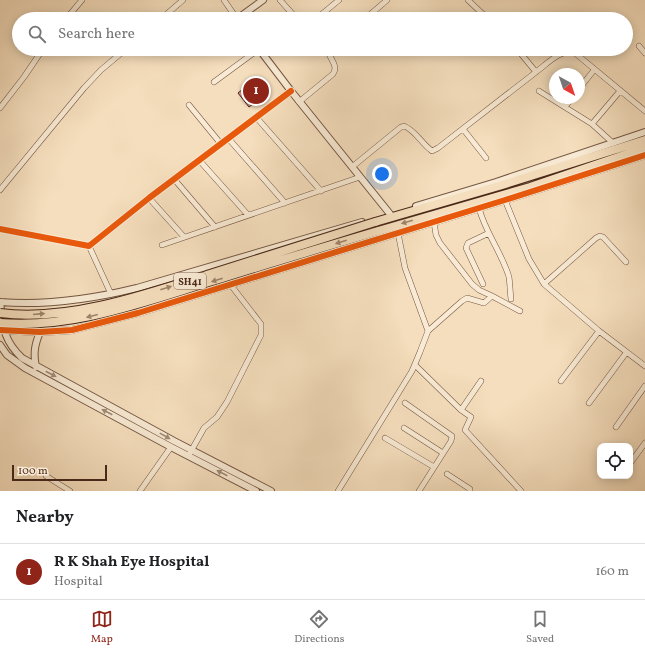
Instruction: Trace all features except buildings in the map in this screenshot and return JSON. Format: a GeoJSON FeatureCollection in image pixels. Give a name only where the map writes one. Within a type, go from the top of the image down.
{"type":"FeatureCollection","features":[{"type":"Feature","properties":{"kind":"main road","name":"SH41"},"geometry":{"type":"LineString","coordinates":[[0,312],[19,315],[70,311],[134,298],[375,222],[499,186],[645,140]]}},
{"type":"Feature","properties":{"kind":"main road","name":"SH41"},"geometry":{"type":"LineString","coordinates":[[1,327],[82,318],[137,304],[530,187],[645,148]]}},
{"type":"Feature","properties":{"kind":"street"},"geometry":{"type":"LineString","coordinates":[[72,12],[82,0]]}},
{"type":"Feature","properties":{"kind":"street"},"geometry":{"type":"LineString","coordinates":[[169,12],[183,0]]}},
{"type":"Feature","properties":{"kind":"street"},"geometry":{"type":"LineString","coordinates":[[224,0],[232,12]]}},
{"type":"Feature","properties":{"kind":"street"},"geometry":{"type":"LineString","coordinates":[[247,12],[263,0]]}},
{"type":"Feature","properties":{"kind":"street"},"geometry":{"type":"LineString","coordinates":[[280,0],[291,12]]}},
{"type":"Feature","properties":{"kind":"street"},"geometry":{"type":"LineString","coordinates":[[324,12],[339,0]]}},
{"type":"Feature","properties":{"kind":"street"},"geometry":{"type":"LineString","coordinates":[[373,12],[387,0]]}},
{"type":"Feature","properties":{"kind":"street"},"geometry":{"type":"LineString","coordinates":[[468,0],[481,12]]}},
{"type":"Feature","properties":{"kind":"street"},"geometry":{"type":"LineString","coordinates":[[639,46],[645,53]]}},
{"type":"Feature","properties":{"kind":"street"},"geometry":{"type":"LineString","coordinates":[[0,108],[38,56]]}},
{"type":"Feature","properties":{"kind":"street"},"geometry":{"type":"LineString","coordinates":[[0,190],[84,88],[101,70],[118,56]]}},
{"type":"Feature","properties":{"kind":"street"},"geometry":{"type":"LineString","coordinates":[[214,82],[249,56]]}},
{"type":"Feature","properties":{"kind":"street"},"geometry":{"type":"LineString","coordinates":[[264,56],[299,102],[390,214]]}},
{"type":"Feature","properties":{"kind":"street"},"geometry":{"type":"LineString","coordinates":[[299,102],[336,71],[336,67],[329,56]]}},
{"type":"Feature","properties":{"kind":"street"},"geometry":{"type":"LineString","coordinates":[[523,56],[536,72]]}},
{"type":"Feature","properties":{"kind":"street"},"geometry":{"type":"LineString","coordinates":[[352,167],[404,126],[432,151],[438,148],[558,56]]}},
{"type":"Feature","properties":{"kind":"street"},"geometry":{"type":"LineString","coordinates":[[578,56],[645,111]]}},
{"type":"Feature","properties":{"kind":"street"},"geometry":{"type":"LineString","coordinates":[[585,81],[594,70]]}},
{"type":"Feature","properties":{"kind":"street"},"geometry":{"type":"LineString","coordinates":[[0,229],[89,246],[149,198],[291,91]]}},
{"type":"Feature","properties":{"kind":"street"},"geometry":{"type":"LineString","coordinates":[[539,91],[592,124],[613,143]]}},
{"type":"Feature","properties":{"kind":"street"},"geometry":{"type":"LineString","coordinates":[[592,124],[620,91]]}},
{"type":"Feature","properties":{"kind":"street"},"geometry":{"type":"LineString","coordinates":[[565,108],[568,104]]}},
{"type":"Feature","properties":{"kind":"street"},"geometry":{"type":"LineString","coordinates":[[189,105],[221,144]]}},
{"type":"Feature","properties":{"kind":"street"},"geometry":{"type":"LineString","coordinates":[[256,117],[321,191]]}},
{"type":"Feature","properties":{"kind":"street"},"geometry":{"type":"LineString","coordinates":[[463,129],[486,158]]}},
{"type":"Feature","properties":{"kind":"street"},"geometry":{"type":"LineString","coordinates":[[271,491],[36,366],[18,354],[1,327],[0,302],[16,304],[65,302],[138,288],[496,182],[645,132]]}},
{"type":"Feature","properties":{"kind":"street"},"geometry":{"type":"LineString","coordinates":[[228,138],[285,203]]}},
{"type":"Feature","properties":{"kind":"street"},"geometry":{"type":"LineString","coordinates":[[1,327],[40,332],[72,330],[138,313],[505,200],[645,155]]}},
{"type":"Feature","properties":{"kind":"street"},"geometry":{"type":"LineString","coordinates":[[199,160],[248,216]]}},
{"type":"Feature","properties":{"kind":"street"},"geometry":{"type":"LineString","coordinates":[[162,245],[360,177]]}},
{"type":"Feature","properties":{"kind":"street"},"geometry":{"type":"LineString","coordinates":[[174,179],[215,227]]}},
{"type":"Feature","properties":{"kind":"street"},"geometry":{"type":"LineString","coordinates":[[149,198],[184,238]]}},
{"type":"Feature","properties":{"kind":"street"},"geometry":{"type":"LineString","coordinates":[[505,200],[529,258],[544,284],[626,353],[645,366]]}},
{"type":"Feature","properties":{"kind":"street"},"geometry":{"type":"LineString","coordinates":[[479,208],[506,270],[510,283],[511,298]]}},
{"type":"Feature","properties":{"kind":"street"},"geometry":{"type":"LineString","coordinates":[[434,222],[436,235],[440,243],[472,284],[479,290],[520,311]]}},
{"type":"Feature","properties":{"kind":"street"},"geometry":{"type":"LineString","coordinates":[[398,233],[405,268],[428,331]]}},
{"type":"Feature","properties":{"kind":"street"},"geometry":{"type":"LineString","coordinates":[[483,284],[466,246],[468,243],[489,233]]}},
{"type":"Feature","properties":{"kind":"street"},"geometry":{"type":"LineString","coordinates":[[544,284],[600,236],[603,237],[626,262]]}},
{"type":"Feature","properties":{"kind":"street"},"geometry":{"type":"LineString","coordinates":[[89,246],[111,294]]}},
{"type":"Feature","properties":{"kind":"street"},"geometry":{"type":"LineString","coordinates":[[189,456],[204,428],[217,417],[227,402],[261,335],[261,324],[230,284]]}},
{"type":"Feature","properties":{"kind":"street"},"geometry":{"type":"LineString","coordinates":[[338,491],[414,365],[428,331],[464,299],[467,298],[484,303],[492,296]]}},
{"type":"Feature","properties":{"kind":"street"},"geometry":{"type":"LineString","coordinates":[[561,381],[599,331]]}},
{"type":"Feature","properties":{"kind":"street"},"geometry":{"type":"LineString","coordinates":[[36,366],[34,352],[35,344],[40,332]]}},
{"type":"Feature","properties":{"kind":"street"},"geometry":{"type":"LineString","coordinates":[[0,345],[7,355]]}},
{"type":"Feature","properties":{"kind":"street"},"geometry":{"type":"LineString","coordinates":[[0,351],[25,368],[256,491]]}},
{"type":"Feature","properties":{"kind":"street"},"geometry":{"type":"LineString","coordinates":[[589,403],[626,353]]}},
{"type":"Feature","properties":{"kind":"street"},"geometry":{"type":"LineString","coordinates":[[414,365],[461,410],[471,417],[466,428],[466,433],[521,491]]}},
{"type":"Feature","properties":{"kind":"street"},"geometry":{"type":"LineString","coordinates":[[461,410],[481,381]]}},
{"type":"Feature","properties":{"kind":"street"},"geometry":{"type":"LineString","coordinates":[[616,426],[645,386]]}},
{"type":"Feature","properties":{"kind":"street"},"geometry":{"type":"LineString","coordinates":[[405,403],[452,436],[451,441],[419,491]]}},
{"type":"Feature","properties":{"kind":"street"},"geometry":{"type":"LineString","coordinates":[[404,428],[443,453]]}},
{"type":"Feature","properties":{"kind":"street"},"geometry":{"type":"LineString","coordinates":[[385,438],[434,467]]}},
{"type":"Feature","properties":{"kind":"street"},"geometry":{"type":"LineString","coordinates":[[633,459],[645,443]]}},
{"type":"Feature","properties":{"kind":"street"},"geometry":{"type":"LineString","coordinates":[[140,491],[171,447]]}},
{"type":"Feature","properties":{"kind":"street"},"geometry":{"type":"LineString","coordinates":[[447,474],[470,491]]}},
{"type":"Feature","properties":{"kind":"street"},"geometry":{"type":"LineString","coordinates":[[46,476],[70,491]]}},
{"type":"Feature","properties":{"kind":"cycle path"},"geometry":{"type":"LineString","coordinates":[[0,229],[89,246],[149,198],[291,91]]}},
{"type":"Feature","properties":{"kind":"cycle path"},"geometry":{"type":"LineString","coordinates":[[0,330],[40,332],[72,330],[138,313],[505,200],[645,155]]}},
{"type":"Feature","properties":{"kind":"place","name":"R K Shah Eye Hospital"},"geometry":{"type":"Point","coordinates":[256,91]}}]}
